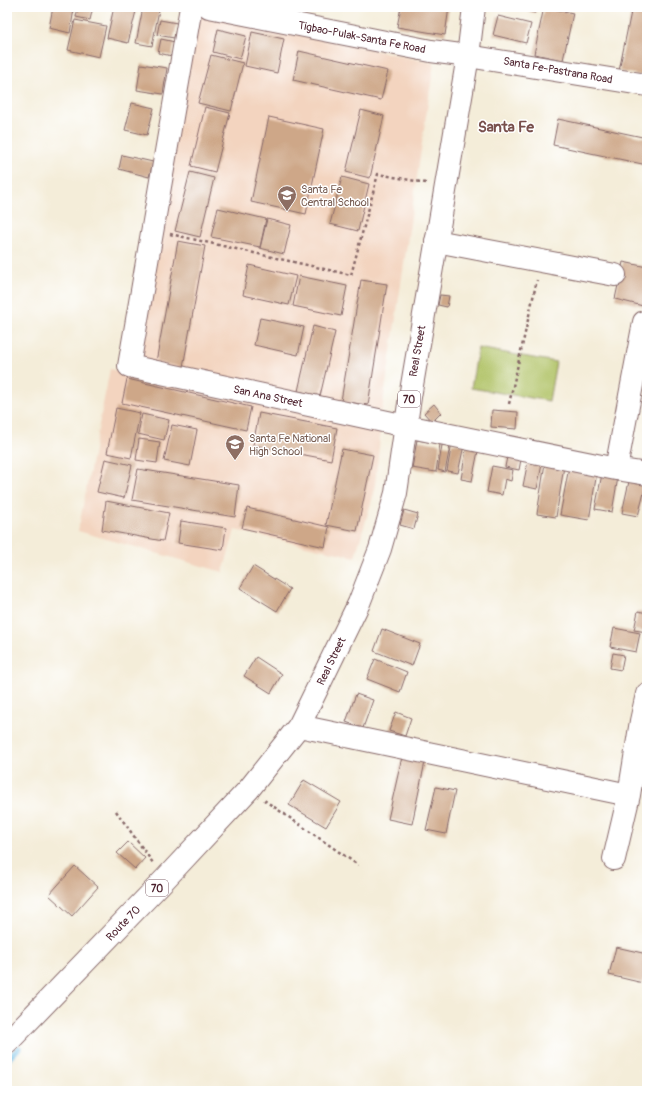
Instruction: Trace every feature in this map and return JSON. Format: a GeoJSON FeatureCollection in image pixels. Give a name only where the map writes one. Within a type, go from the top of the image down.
{"type":"FeatureCollection","features":[{"type":"Feature","properties":{"kind":"main road"},"geometry":{"type":"LineString","coordinates":[[153,230],[191,7]]}},
{"type":"Feature","properties":{"kind":"main road","name":"Tigbao-Pulak-Santa Fe Road"},"geometry":{"type":"LineString","coordinates":[[209,7],[431,51],[468,56]]}},
{"type":"Feature","properties":{"kind":"main road","name":"Real Street"},"geometry":{"type":"LineString","coordinates":[[298,726],[359,603],[380,549],[396,493],[410,397],[468,56],[474,7]]}},
{"type":"Feature","properties":{"kind":"main road","name":"Santa Fe-Pastrana Road"},"geometry":{"type":"LineString","coordinates":[[468,56],[647,86]]}},
{"type":"Feature","properties":{"kind":"main road","name":"San Ana Street"},"geometry":{"type":"LineString","coordinates":[[153,230],[129,366],[406,426],[647,474]]}},
{"type":"Feature","properties":{"kind":"main road"},"geometry":{"type":"LineString","coordinates":[[436,241],[615,275]]}},
{"type":"Feature","properties":{"kind":"main road"},"geometry":{"type":"LineString","coordinates":[[616,469],[644,322],[647,323]]}},
{"type":"Feature","properties":{"kind":"main road"},"geometry":{"type":"LineString","coordinates":[[614,859],[629,795],[647,694]]}},
{"type":"Feature","properties":{"kind":"main road"},"geometry":{"type":"LineString","coordinates":[[298,726],[629,795]]}},
{"type":"Feature","properties":{"kind":"main road","name":"Route 70"},"geometry":{"type":"LineString","coordinates":[[7,1043],[165,879],[249,789],[298,726]]}},
{"type":"Feature","properties":{"kind":"path"},"geometry":{"type":"LineString","coordinates":[[153,230],[351,275],[378,174],[446,187]]}},
{"type":"Feature","properties":{"kind":"path"},"geometry":{"type":"LineString","coordinates":[[509,404],[541,261]]}},
{"type":"Feature","properties":{"kind":"path"},"geometry":{"type":"LineString","coordinates":[[249,789],[358,865]]}},
{"type":"Feature","properties":{"kind":"path"},"geometry":{"type":"LineString","coordinates":[[116,811],[165,879]]}},
{"type":"Feature","properties":{"kind":"shaded area","name":"Santa Fe Central School"},"geometry":{"type":"Polygon","coordinates":[[[196,12],[434,63],[382,411],[137,361],[196,12]]]}},
{"type":"Feature","properties":{"kind":"shaded area","name":"Santa Fe National High School"},"geometry":{"type":"Polygon","coordinates":[[[110,369],[381,429],[374,493],[355,557],[235,530],[223,572],[78,531],[110,369]]]}},
{"type":"Feature","properties":{"kind":"green space"},"geometry":{"type":"Polygon","coordinates":[[[478,348],[556,362],[549,401],[471,388],[478,348]]]}},
{"type":"Feature","properties":{"kind":"building"},"geometry":{"type":"Polygon","coordinates":[[[53,7],[74,9],[70,33],[49,28],[53,7]]]}},
{"type":"Feature","properties":{"kind":"building"},"geometry":{"type":"Polygon","coordinates":[[[78,7],[93,7],[90,20],[76,17],[78,7]]]}},
{"type":"Feature","properties":{"kind":"building"},"geometry":{"type":"Polygon","coordinates":[[[114,7],[136,11],[128,43],[107,38],[114,7]]]}},
{"type":"Feature","properties":{"kind":"building"},"geometry":{"type":"Polygon","coordinates":[[[143,7],[159,10],[152,46],[136,43],[143,7]]]}},
{"type":"Feature","properties":{"kind":"building"},"geometry":{"type":"Polygon","coordinates":[[[401,7],[449,7],[445,35],[397,27],[401,7]]]}},
{"type":"Feature","properties":{"kind":"building"},"geometry":{"type":"Polygon","coordinates":[[[512,7],[536,7],[535,13],[512,7]]]}},
{"type":"Feature","properties":{"kind":"building"},"geometry":{"type":"Polygon","coordinates":[[[544,7],[573,13],[563,60],[534,54],[544,7]]]}},
{"type":"Feature","properties":{"kind":"building"},"geometry":{"type":"Polygon","coordinates":[[[632,7],[647,9],[647,77],[619,71],[632,7]]]}},
{"type":"Feature","properties":{"kind":"building"},"geometry":{"type":"Polygon","coordinates":[[[498,16],[531,24],[526,43],[493,35],[498,16]]]}},
{"type":"Feature","properties":{"kind":"building"},"geometry":{"type":"Polygon","coordinates":[[[75,20],[106,26],[99,57],[68,50],[75,20]]]}},
{"type":"Feature","properties":{"kind":"building"},"geometry":{"type":"Polygon","coordinates":[[[160,20],[177,23],[174,38],[157,35],[160,20]]]}},
{"type":"Feature","properties":{"kind":"building"},"geometry":{"type":"Polygon","coordinates":[[[218,29],[246,36],[240,59],[213,52],[218,29]]]}},
{"type":"Feature","properties":{"kind":"building"},"geometry":{"type":"Polygon","coordinates":[[[252,32],[284,39],[277,73],[245,66],[252,32]]]}},
{"type":"Feature","properties":{"kind":"building"},"geometry":{"type":"Polygon","coordinates":[[[161,39],[175,42],[172,56],[158,53],[161,39]]]}},
{"type":"Feature","properties":{"kind":"building"},"geometry":{"type":"Polygon","coordinates":[[[299,51],[388,71],[381,100],[293,80],[299,51]]]}},
{"type":"Feature","properties":{"kind":"building"},"geometry":{"type":"Polygon","coordinates":[[[211,55],[243,63],[231,111],[198,103],[211,55]]]}},
{"type":"Feature","properties":{"kind":"building"},"geometry":{"type":"Polygon","coordinates":[[[141,64],[167,68],[163,94],[137,90],[141,64]]]}},
{"type":"Feature","properties":{"kind":"building"},"geometry":{"type":"Polygon","coordinates":[[[132,103],[154,108],[147,135],[125,130],[132,103]]]}},
{"type":"Feature","properties":{"kind":"building"},"geometry":{"type":"Polygon","coordinates":[[[205,107],[230,113],[215,172],[191,166],[205,107]]]}},
{"type":"Feature","properties":{"kind":"building"},"geometry":{"type":"Polygon","coordinates":[[[361,110],[384,116],[370,178],[346,172],[361,110]]]}},
{"type":"Feature","properties":{"kind":"building"},"geometry":{"type":"Polygon","coordinates":[[[269,117],[324,129],[306,214],[251,202],[269,117]]]}},
{"type":"Feature","properties":{"kind":"building"},"geometry":{"type":"Polygon","coordinates":[[[558,119],[647,138],[647,165],[553,145],[558,119]]]}},
{"type":"Feature","properties":{"kind":"building"},"geometry":{"type":"Polygon","coordinates":[[[122,155],[153,162],[149,177],[119,169],[122,155]]]}},
{"type":"Feature","properties":{"kind":"building"},"geometry":{"type":"Polygon","coordinates":[[[190,172],[214,178],[200,237],[175,231],[190,172]]]}},
{"type":"Feature","properties":{"kind":"building"},"geometry":{"type":"Polygon","coordinates":[[[342,177],[369,184],[358,231],[330,224],[342,177]]]}},
{"type":"Feature","properties":{"kind":"building"},"geometry":{"type":"Polygon","coordinates":[[[218,208],[266,219],[260,247],[211,237],[218,208]]]}},
{"type":"Feature","properties":{"kind":"building"},"geometry":{"type":"Polygon","coordinates":[[[267,219],[291,225],[284,254],[260,248],[267,219]]]}},
{"type":"Feature","properties":{"kind":"building"},"geometry":{"type":"Polygon","coordinates":[[[178,241],[205,246],[183,367],[156,362],[178,241]]]}},
{"type":"Feature","properties":{"kind":"building"},"geometry":{"type":"Polygon","coordinates":[[[623,262],[647,267],[647,307],[615,299],[623,262]]]}},
{"type":"Feature","properties":{"kind":"building"},"geometry":{"type":"Polygon","coordinates":[[[249,265],[296,276],[289,305],[243,295],[249,265]]]}},
{"type":"Feature","properties":{"kind":"building"},"geometry":{"type":"Polygon","coordinates":[[[299,276],[347,286],[341,316],[293,306],[299,276]]]}},
{"type":"Feature","properties":{"kind":"building"},"geometry":{"type":"Polygon","coordinates":[[[361,280],[387,284],[368,405],[341,401],[361,280]]]}},
{"type":"Feature","properties":{"kind":"building"},"geometry":{"type":"Polygon","coordinates":[[[440,295],[449,296],[447,307],[438,305],[440,295]]]}},
{"type":"Feature","properties":{"kind":"building"},"geometry":{"type":"Polygon","coordinates":[[[260,318],[304,327],[298,355],[254,345],[260,318]]]}},
{"type":"Feature","properties":{"kind":"building"},"geometry":{"type":"Polygon","coordinates":[[[313,326],[335,332],[320,396],[298,391],[313,326]]]}},
{"type":"Feature","properties":{"kind":"building"},"geometry":{"type":"Polygon","coordinates":[[[127,379],[251,407],[246,430],[122,403],[127,379]]]}},
{"type":"Feature","properties":{"kind":"building"},"geometry":{"type":"Polygon","coordinates":[[[434,404],[441,413],[432,422],[424,413],[434,404]]]}},
{"type":"Feature","properties":{"kind":"building"},"geometry":{"type":"Polygon","coordinates":[[[116,408],[140,413],[131,458],[107,453],[116,408]]]}},
{"type":"Feature","properties":{"kind":"building"},"geometry":{"type":"Polygon","coordinates":[[[492,410],[518,412],[517,429],[491,427],[492,410]]]}},
{"type":"Feature","properties":{"kind":"building"},"geometry":{"type":"Polygon","coordinates":[[[259,413],[337,428],[331,460],[253,445],[259,413]]]}},
{"type":"Feature","properties":{"kind":"building"},"geometry":{"type":"Polygon","coordinates":[[[142,414],[169,420],[164,440],[138,434],[142,414]]]}},
{"type":"Feature","properties":{"kind":"building"},"geometry":{"type":"Polygon","coordinates":[[[172,425],[197,430],[190,466],[164,461],[172,425]]]}},
{"type":"Feature","properties":{"kind":"building"},"geometry":{"type":"Polygon","coordinates":[[[139,439],[160,442],[157,463],[136,460],[139,439]]]}},
{"type":"Feature","properties":{"kind":"building"},"geometry":{"type":"Polygon","coordinates":[[[417,440],[440,444],[436,472],[412,468],[417,440]]]}},
{"type":"Feature","properties":{"kind":"building"},"geometry":{"type":"Polygon","coordinates":[[[452,443],[464,445],[458,473],[447,471],[452,443]]]}},
{"type":"Feature","properties":{"kind":"building"},"geometry":{"type":"Polygon","coordinates":[[[467,444],[479,446],[472,481],[461,479],[467,444]]]}},
{"type":"Feature","properties":{"kind":"building"},"geometry":{"type":"Polygon","coordinates":[[[442,445],[450,446],[445,472],[438,470],[442,445]]]}},
{"type":"Feature","properties":{"kind":"building"},"geometry":{"type":"Polygon","coordinates":[[[342,449],[373,455],[357,531],[326,525],[342,449]]]}},
{"type":"Feature","properties":{"kind":"building"},"geometry":{"type":"Polygon","coordinates":[[[508,452],[522,454],[519,470],[505,467],[508,452]]]}},
{"type":"Feature","properties":{"kind":"building"},"geometry":{"type":"Polygon","coordinates":[[[529,456],[543,459],[537,489],[523,486],[529,456]]]}},
{"type":"Feature","properties":{"kind":"building"},"geometry":{"type":"Polygon","coordinates":[[[105,459],[132,465],[124,498],[97,492],[105,459]]]}},
{"type":"Feature","properties":{"kind":"building"},"geometry":{"type":"Polygon","coordinates":[[[545,463],[564,466],[556,517],[537,514],[545,463]]]}},
{"type":"Feature","properties":{"kind":"building"},"geometry":{"type":"Polygon","coordinates":[[[492,466],[513,470],[511,481],[505,479],[502,495],[487,492],[492,466]]]}},
{"type":"Feature","properties":{"kind":"building"},"geometry":{"type":"Polygon","coordinates":[[[569,467],[597,472],[589,520],[560,515],[569,467]]]}},
{"type":"Feature","properties":{"kind":"building"},"geometry":{"type":"Polygon","coordinates":[[[138,469],[239,485],[235,517],[132,500],[138,469]]]}},
{"type":"Feature","properties":{"kind":"building"},"geometry":{"type":"Polygon","coordinates":[[[602,474],[618,477],[612,512],[595,509],[602,474]]]}},
{"type":"Feature","properties":{"kind":"building"},"geometry":{"type":"Polygon","coordinates":[[[630,477],[647,481],[638,516],[622,513],[630,477]]]}},
{"type":"Feature","properties":{"kind":"building"},"geometry":{"type":"Polygon","coordinates":[[[106,501],[169,513],[163,541],[102,530],[106,501]]]}},
{"type":"Feature","properties":{"kind":"building"},"geometry":{"type":"Polygon","coordinates":[[[247,508],[329,527],[325,547],[242,528],[247,508]]]}},
{"type":"Feature","properties":{"kind":"building"},"geometry":{"type":"Polygon","coordinates":[[[404,510],[418,514],[414,529],[400,525],[404,510]]]}},
{"type":"Feature","properties":{"kind":"building"},"geometry":{"type":"Polygon","coordinates":[[[181,521],[226,528],[223,550],[178,543],[181,521]]]}},
{"type":"Feature","properties":{"kind":"building"},"geometry":{"type":"Polygon","coordinates":[[[253,566],[290,589],[277,611],[240,588],[253,566]]]}},
{"type":"Feature","properties":{"kind":"building"},"geometry":{"type":"Polygon","coordinates":[[[638,611],[647,613],[647,632],[634,630],[638,611]]]}},
{"type":"Feature","properties":{"kind":"building"},"geometry":{"type":"Polygon","coordinates":[[[614,628],[640,633],[636,652],[610,647],[614,628]]]}},
{"type":"Feature","properties":{"kind":"building"},"geometry":{"type":"Polygon","coordinates":[[[382,629],[420,644],[412,666],[374,651],[382,629]]]}},
{"type":"Feature","properties":{"kind":"building"},"geometry":{"type":"Polygon","coordinates":[[[613,653],[624,655],[621,670],[610,668],[613,653]]]}},
{"type":"Feature","properties":{"kind":"building"},"geometry":{"type":"Polygon","coordinates":[[[256,657],[282,674],[271,693],[244,676],[256,657]]]}},
{"type":"Feature","properties":{"kind":"building"},"geometry":{"type":"Polygon","coordinates":[[[375,659],[407,672],[400,692],[367,679],[375,659]]]}},
{"type":"Feature","properties":{"kind":"building"},"geometry":{"type":"Polygon","coordinates":[[[356,694],[373,700],[363,728],[346,722],[356,694]]]}},
{"type":"Feature","properties":{"kind":"building"},"geometry":{"type":"Polygon","coordinates":[[[396,712],[411,718],[405,736],[389,731],[396,712]]]}},
{"type":"Feature","properties":{"kind":"building"},"geometry":{"type":"Polygon","coordinates":[[[402,757],[425,762],[412,824],[388,819],[402,757]]]}},
{"type":"Feature","properties":{"kind":"building"},"geometry":{"type":"Polygon","coordinates":[[[645,763],[647,764],[647,791],[639,789],[645,763]]]}},
{"type":"Feature","properties":{"kind":"building"},"geometry":{"type":"Polygon","coordinates":[[[304,780],[341,802],[326,827],[289,805],[304,780]]]}},
{"type":"Feature","properties":{"kind":"building"},"geometry":{"type":"Polygon","coordinates":[[[436,787],[455,791],[446,834],[426,830],[436,787]]]}},
{"type":"Feature","properties":{"kind":"building"},"geometry":{"type":"Polygon","coordinates":[[[128,842],[145,858],[135,869],[117,853],[128,842]]]}},
{"type":"Feature","properties":{"kind":"building"},"geometry":{"type":"Polygon","coordinates":[[[75,866],[98,887],[72,916],[49,895],[75,866]]]}},
{"type":"Feature","properties":{"kind":"building"},"geometry":{"type":"Polygon","coordinates":[[[616,947],[647,954],[647,966],[643,983],[609,975],[616,947]]]}},
{"type":"Feature","properties":{"kind":"waterway"},"geometry":{"type":"LineString","coordinates":[[7,1060],[19,1048]]}},
{"type":"Feature","properties":{"kind":"place","name":"Santa Fe Central School"},"geometry":{"type":"Point","coordinates":[287,212]}},
{"type":"Feature","properties":{"kind":"place","name":"Santa Fe National High School"},"geometry":{"type":"Point","coordinates":[235,461]}},
{"type":"Feature","properties":{"kind":"district","name":"Santa Fe"},"geometry":{"type":"Point","coordinates":[506,127]}}]}
